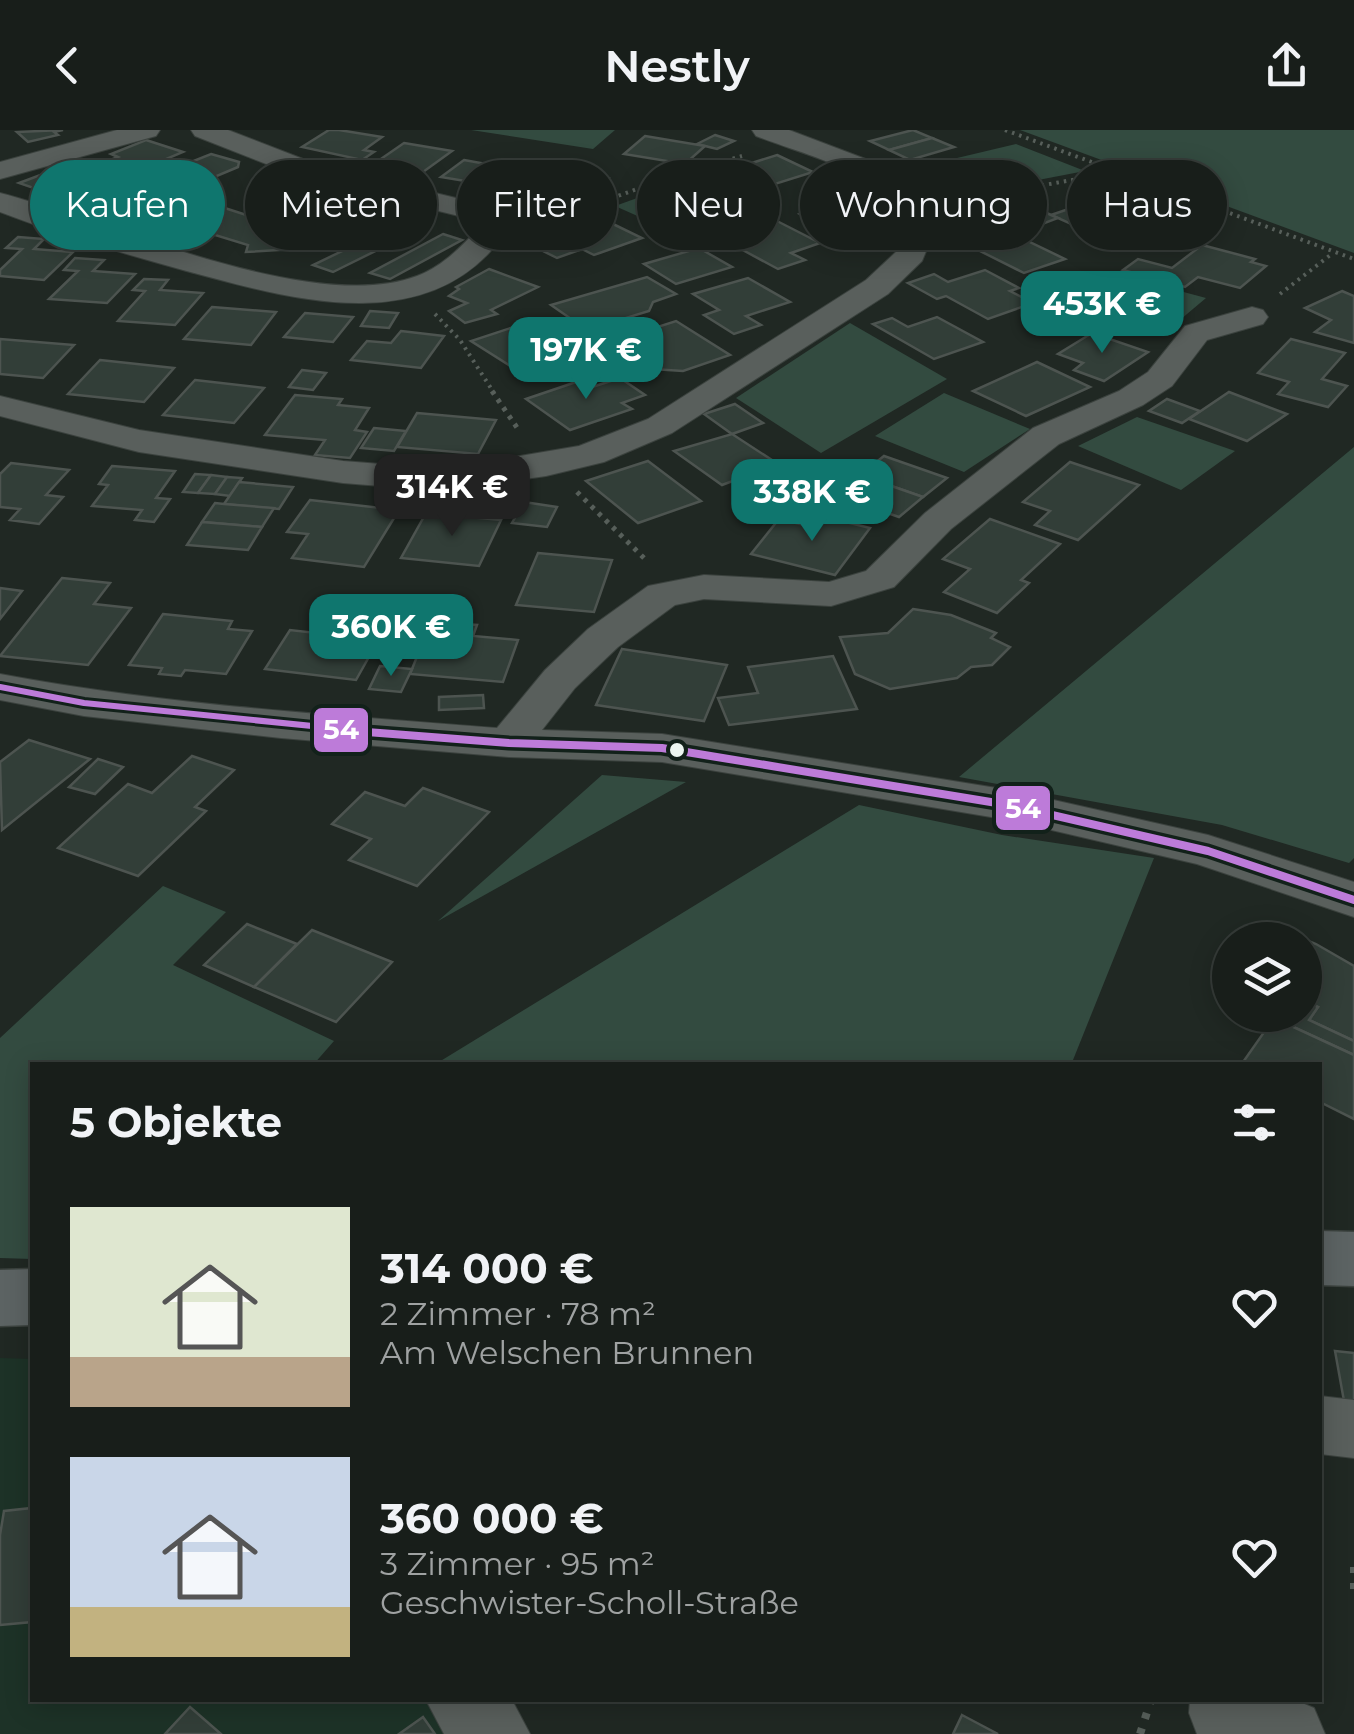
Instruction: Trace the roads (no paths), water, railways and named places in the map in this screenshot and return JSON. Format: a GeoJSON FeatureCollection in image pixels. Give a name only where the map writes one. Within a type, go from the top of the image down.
{"type":"FeatureCollection","features":[{"type":"Feature","properties":{"kind":"main road"},"geometry":{"type":"LineString","coordinates":[[1322,1258],[1354,1259]]}},
{"type":"Feature","properties":{"kind":"main road"},"geometry":{"type":"LineString","coordinates":[[0,1298],[30,1297]]}},
{"type":"Feature","properties":{"kind":"street"},"geometry":{"type":"LineString","coordinates":[[0,171],[146,130]]}},
{"type":"Feature","properties":{"kind":"street"},"geometry":{"type":"LineString","coordinates":[[0,202],[118,243],[301,292],[364,296],[400,292],[475,256],[492,231],[483,213],[307,170],[204,130]]}},
{"type":"Feature","properties":{"kind":"street"},"geometry":{"type":"LineString","coordinates":[[0,406],[139,441],[344,472],[443,480],[546,465],[591,454],[660,426],[877,288],[911,255],[922,225],[905,195],[874,172],[780,135]]}},
{"type":"Feature","properties":{"kind":"street"},"geometry":{"type":"LineString","coordinates":[[508,743],[560,679],[603,638],[662,596],[704,587],[830,594],[880,580],[938,521],[1046,436],[1131,398],[1160,379],[1196,333],[1252,317]]}},
{"type":"Feature","properties":{"kind":"street"},"geometry":{"type":"LineString","coordinates":[[0,687],[84,703],[281,725],[508,743],[662,748],[1009,806],[1208,851],[1354,900]]}},
{"type":"Feature","properties":{"kind":"street"},"geometry":{"type":"LineString","coordinates":[[1322,1425],[1354,1429]]}},
{"type":"Feature","properties":{"kind":"street"},"geometry":{"type":"LineString","coordinates":[[464,1702],[493,1734]]}},
{"type":"Feature","properties":{"kind":"street"},"geometry":{"type":"LineString","coordinates":[[1226,1702],[1225,1713],[1288,1734]]}}]}
